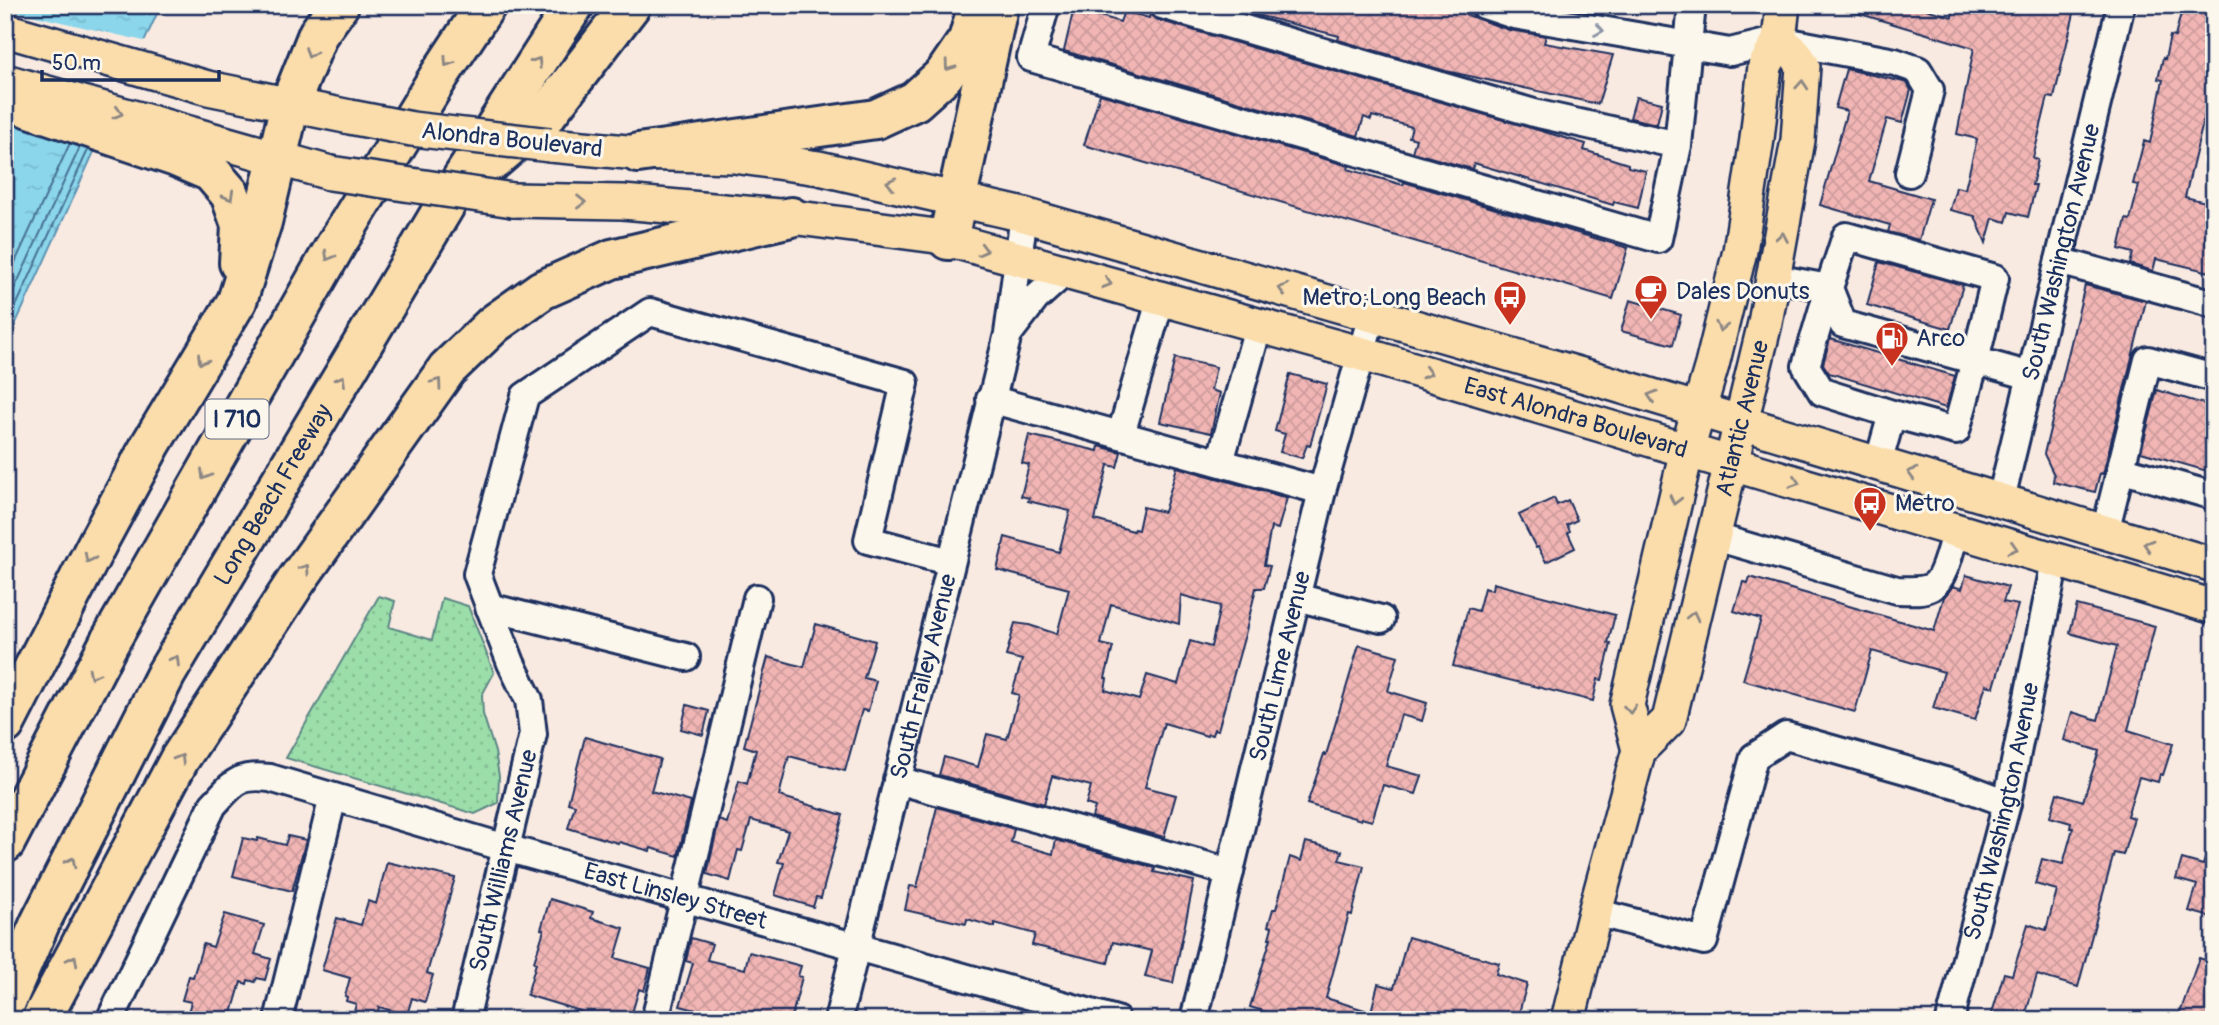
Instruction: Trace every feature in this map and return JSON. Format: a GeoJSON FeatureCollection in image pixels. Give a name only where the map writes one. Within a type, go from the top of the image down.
{"type":"FeatureCollection","features":[{"type":"Feature","properties":{"kind":"highway"},"geometry":{"type":"LineString","coordinates":[[5,724],[117,505],[237,301],[262,222],[290,104],[317,34],[339,5]]}},
{"type":"Feature","properties":{"kind":"highway","name":"I 710"},"geometry":{"type":"LineString","coordinates":[[5,843],[109,643],[337,243],[486,5]]}},
{"type":"Feature","properties":{"kind":"highway","name":"Long Beach Freeway"},"geometry":{"type":"LineString","coordinates":[[5,1004],[40,923],[166,674],[447,202],[574,5]]}},
{"type":"Feature","properties":{"kind":"highway"},"geometry":{"type":"LineString","coordinates":[[447,202],[547,114],[631,5]]}},
{"type":"Feature","properties":{"kind":"highway"},"geometry":{"type":"LineString","coordinates":[[638,153],[876,119],[915,101],[944,75],[968,40],[978,5]]}},
{"type":"Feature","properties":{"kind":"highway"},"geometry":{"type":"LineString","coordinates":[[948,240],[998,5]]}},
{"type":"Feature","properties":{"kind":"highway"},"geometry":{"type":"LineString","coordinates":[[5,96],[24,106],[182,145],[230,194],[242,225],[237,301]]}},
{"type":"Feature","properties":{"kind":"highway"},"geometry":{"type":"LineString","coordinates":[[41,1020],[179,760],[297,580],[447,369],[494,324],[542,290],[612,259],[792,217]]}},
{"type":"Feature","properties":{"kind":"main road","name":"Atlantic Avenue"},"geometry":{"type":"LineString","coordinates":[[1639,750],[1627,705],[1687,450],[1712,365],[1740,251],[1765,66],[1779,40],[1783,5]]}},
{"type":"Feature","properties":{"kind":"main road","name":"Alondra Boulevard"},"geometry":{"type":"LineString","coordinates":[[5,30],[208,88],[412,130],[638,153],[734,156],[807,166],[1024,215]]}},
{"type":"Feature","properties":{"kind":"main road","name":"Atlantic Avenue"},"geometry":{"type":"LineString","coordinates":[[1569,1020],[1639,750],[1669,720],[1774,278],[1798,140],[1803,66],[1796,53],[1779,40]]}},
{"type":"Feature","properties":{"kind":"main road"},"geometry":{"type":"LineString","coordinates":[[5,81],[182,145],[278,158],[330,173],[513,200],[623,202],[853,223],[948,240],[1018,259]]}},
{"type":"Feature","properties":{"kind":"main road","name":"East Alondra Boulevard"},"geometry":{"type":"LineString","coordinates":[[1024,215],[2001,499],[2214,565]]}},
{"type":"Feature","properties":{"kind":"main road","name":"East Alondra Boulevard"},"geometry":{"type":"LineString","coordinates":[[1018,259],[1259,324],[2214,607]]}},
{"type":"Feature","properties":{"kind":"street"},"geometry":{"type":"LineString","coordinates":[[1046,5],[1031,58],[1658,239],[1678,145],[1692,5]]}},
{"type":"Feature","properties":{"kind":"street"},"geometry":{"type":"LineString","coordinates":[[1163,5],[1534,113],[1678,145]]}},
{"type":"Feature","properties":{"kind":"street"},"geometry":{"type":"LineString","coordinates":[[1484,5],[1514,15],[1730,52],[1779,40],[1895,62],[1918,70],[1930,90],[1909,173]]}},
{"type":"Feature","properties":{"kind":"street","name":"South Washington Avenue"},"geometry":{"type":"LineString","coordinates":[[2001,499],[2121,5]]}},
{"type":"Feature","properties":{"kind":"street","name":"South Frailey Avenue"},"geometry":{"type":"LineString","coordinates":[[838,1020],[1008,334],[1024,215]]}},
{"type":"Feature","properties":{"kind":"street"},"geometry":{"type":"LineString","coordinates":[[1846,236],[1995,278],[1976,361],[1956,431],[1822,392],[1806,366],[1846,236]]}},
{"type":"Feature","properties":{"kind":"street"},"geometry":{"type":"LineString","coordinates":[[2059,261],[2214,304]]}},
{"type":"Feature","properties":{"kind":"street","name":"South Frailey Avenue"},"geometry":{"type":"LineString","coordinates":[[1008,334],[1036,298],[1065,272]]}},
{"type":"Feature","properties":{"kind":"street"},"geometry":{"type":"LineString","coordinates":[[1774,278],[1829,288]]}},
{"type":"Feature","properties":{"kind":"street"},"geometry":{"type":"LineString","coordinates":[[1829,288],[1843,324],[2031,376]]}},
{"type":"Feature","properties":{"kind":"street"},"geometry":{"type":"LineString","coordinates":[[1121,434],[1161,299]]}},
{"type":"Feature","properties":{"kind":"street","name":"South Williams Avenue"},"geometry":{"type":"LineString","coordinates":[[465,1020],[533,734],[529,700],[511,663],[477,574],[525,396],[650,312],[905,383],[868,540],[951,562]]}},
{"type":"Feature","properties":{"kind":"street","name":"South Lime Avenue"},"geometry":{"type":"LineString","coordinates":[[1194,1020],[1322,491],[1373,315]]}},
{"type":"Feature","properties":{"kind":"street"},"geometry":{"type":"LineString","coordinates":[[1220,462],[1259,324]]}},
{"type":"Feature","properties":{"kind":"street"},"geometry":{"type":"LineString","coordinates":[[2105,532],[2148,360],[2214,378]]}},
{"type":"Feature","properties":{"kind":"street"},"geometry":{"type":"LineString","coordinates":[[990,399],[1322,491]]}},
{"type":"Feature","properties":{"kind":"street"},"geometry":{"type":"LineString","coordinates":[[1878,464],[1892,414]]}},
{"type":"Feature","properties":{"kind":"street"},"geometry":{"type":"LineString","coordinates":[[2120,469],[2214,496]]}},
{"type":"Feature","properties":{"kind":"street"},"geometry":{"type":"LineString","coordinates":[[1712,536],[1897,590],[1917,591],[1933,587],[1941,576],[1955,530]]}},
{"type":"Feature","properties":{"kind":"street","name":"South Washington Avenue"},"geometry":{"type":"LineString","coordinates":[[1950,1020],[2007,803],[2055,561]]}},
{"type":"Feature","properties":{"kind":"street"},"geometry":{"type":"LineString","coordinates":[[1296,597],[1381,619]]}},
{"type":"Feature","properties":{"kind":"street"},"geometry":{"type":"LineString","coordinates":[[655,1020],[757,598]]}},
{"type":"Feature","properties":{"kind":"street"},"geometry":{"type":"LineString","coordinates":[[489,607],[686,657]]}},
{"type":"Feature","properties":{"kind":"street"},"geometry":{"type":"LineString","coordinates":[[1595,912],[1704,941],[1754,757],[1786,736],[1962,786],[2007,803]]}},
{"type":"Feature","properties":{"kind":"street","name":"East Linsley Street"},"geometry":{"type":"LineString","coordinates":[[110,1020],[214,805],[235,782],[252,776],[270,778],[506,848],[1115,1020]]}},
{"type":"Feature","properties":{"kind":"street"},"geometry":{"type":"LineString","coordinates":[[897,780],[1230,872]]}},
{"type":"Feature","properties":{"kind":"street"},"geometry":{"type":"LineString","coordinates":[[278,1020],[333,797]]}},
{"type":"Feature","properties":{"kind":"green space"},"geometry":{"type":"Polygon","coordinates":[[[379,596],[395,601],[389,627],[432,640],[442,598],[468,606],[494,673],[482,695],[483,714],[495,752],[499,776],[498,803],[475,814],[286,758],[379,596]]]}},
{"type":"Feature","properties":{"kind":"water"},"geometry":{"type":"Polygon","coordinates":[[[5,5],[161,5],[5,347],[5,5]]]}},
{"type":"Feature","properties":{"kind":"pier"},"geometry":{"type":"Polygon","coordinates":[[[5,9],[148,42],[100,149],[5,119],[5,9]]]}},
{"type":"Feature","properties":{"kind":"building"},"geometry":{"type":"Polygon","coordinates":[[[1246,5],[1439,5],[1509,30],[1546,36],[1544,43],[1613,55],[1598,104],[1446,71],[1338,40],[1339,36],[1245,12],[1246,5]]]}},
{"type":"Feature","properties":{"kind":"building"},"geometry":{"type":"Polygon","coordinates":[[[1848,5],[1913,5],[1952,17],[1954,5],[2076,5],[2054,98],[2048,97],[2033,158],[2038,160],[2032,185],[2036,185],[2028,217],[2009,212],[2006,222],[1993,218],[1986,243],[1975,216],[1950,210],[1956,187],[1965,189],[1977,139],[1957,134],[1974,48],[1847,10],[1848,5]]]}},
{"type":"Feature","properties":{"kind":"building"},"geometry":{"type":"Polygon","coordinates":[[[2183,5],[2214,5],[2214,99],[2209,98],[2185,197],[2214,204],[2214,273],[2156,259],[2153,271],[2130,264],[2133,253],[2119,249],[2126,219],[2130,220],[2139,185],[2133,184],[2144,141],[2150,143],[2163,80],[2158,79],[2163,58],[2165,59],[2170,36],[2175,37],[2183,5]]]}},
{"type":"Feature","properties":{"kind":"building"},"geometry":{"type":"Polygon","coordinates":[[[1074,8],[1120,22],[1124,11],[1149,18],[1150,14],[1158,20],[1586,144],[1584,150],[1646,171],[1638,208],[1614,202],[1613,205],[1474,163],[1472,169],[1412,152],[1416,139],[1409,137],[1412,127],[1372,116],[1371,120],[1364,117],[1358,136],[1064,51],[1074,8]]]}},
{"type":"Feature","properties":{"kind":"building"},"geometry":{"type":"Polygon","coordinates":[[[1846,69],[1904,82],[1911,90],[1902,123],[1887,119],[1869,181],[1931,199],[1919,240],[1888,232],[1890,225],[1820,205],[1847,111],[1835,108],[1846,69]]]}},
{"type":"Feature","properties":{"kind":"building"},"geometry":{"type":"Polygon","coordinates":[[[1100,94],[1349,166],[1348,169],[1403,185],[1404,182],[1628,248],[1613,299],[1084,145],[1100,94]]]}},
{"type":"Feature","properties":{"kind":"building"},"geometry":{"type":"Polygon","coordinates":[[[1636,97],[1662,103],[1657,124],[1630,118],[1636,97]]]}},
{"type":"Feature","properties":{"kind":"building"},"geometry":{"type":"Polygon","coordinates":[[[1879,262],[1963,285],[1950,329],[1867,305],[1879,262]]]}},
{"type":"Feature","properties":{"kind":"building"},"geometry":{"type":"Polygon","coordinates":[[[2085,285],[2146,301],[2103,474],[2100,473],[2095,492],[2053,482],[2054,475],[2044,454],[2085,285]]]}},
{"type":"Feature","properties":{"kind":"building","name":"Dales Donuts"},"geometry":{"type":"Polygon","coordinates":[[[1630,300],[1681,315],[1673,345],[1621,331],[1630,300]]]}},
{"type":"Feature","properties":{"kind":"building"},"geometry":{"type":"Polygon","coordinates":[[[1830,339],[1955,376],[1946,408],[1829,373],[1823,364],[1830,339]]]}},
{"type":"Feature","properties":{"kind":"building"},"geometry":{"type":"Polygon","coordinates":[[[1175,358],[1216,367],[1211,390],[1220,393],[1211,433],[1160,422],[1175,358]]]}},
{"type":"Feature","properties":{"kind":"building"},"geometry":{"type":"Polygon","coordinates":[[[1290,374],[1327,384],[1310,446],[1307,445],[1302,458],[1280,452],[1285,434],[1275,431],[1290,374]]]}},
{"type":"Feature","properties":{"kind":"building"},"geometry":{"type":"Polygon","coordinates":[[[2157,390],[2214,407],[2214,473],[2141,452],[2157,390]]]}},
{"type":"Feature","properties":{"kind":"building"},"geometry":{"type":"Polygon","coordinates":[[[1029,435],[1098,451],[1099,446],[1121,452],[1117,467],[1108,465],[1095,520],[1133,531],[1138,530],[1143,507],[1164,512],[1177,467],[1287,498],[1278,529],[1271,527],[1264,565],[1270,566],[1264,588],[1256,588],[1218,730],[1214,729],[1212,735],[1207,736],[1164,723],[1145,787],[1176,795],[1164,837],[1092,817],[1095,807],[1086,804],[1091,786],[1052,776],[1044,804],[939,775],[944,757],[978,767],[987,734],[1007,739],[1019,695],[1012,693],[1022,660],[1006,656],[1015,623],[1057,634],[1069,589],[997,570],[1005,537],[1059,552],[1070,511],[1028,501],[1029,498],[1021,496],[1029,465],[1022,463],[1029,435]],[[1181,595],[1179,624],[1111,604],[1101,644],[1113,647],[1105,678],[1105,690],[1139,700],[1147,675],[1178,684],[1190,641],[1211,647],[1220,606],[1181,595]]]}},
{"type":"Feature","properties":{"kind":"building"},"geometry":{"type":"Polygon","coordinates":[[[1554,498],[1557,505],[1568,500],[1577,520],[1567,525],[1575,548],[1546,562],[1519,515],[1554,498]]]}},
{"type":"Feature","properties":{"kind":"building"},"geometry":{"type":"Polygon","coordinates":[[[1966,575],[2008,587],[2003,602],[2018,605],[1994,687],[1986,685],[1975,720],[1933,708],[1944,672],[1872,651],[1855,712],[1743,680],[1761,619],[1734,611],[1743,582],[1748,583],[1750,577],[1934,631],[1944,597],[1953,586],[1962,589],[1966,575]]]}},
{"type":"Feature","properties":{"kind":"building"},"geometry":{"type":"Polygon","coordinates":[[[1493,583],[1615,615],[1602,680],[1598,679],[1593,701],[1453,666],[1468,608],[1478,611],[1484,588],[1492,590],[1493,583]]]}},
{"type":"Feature","properties":{"kind":"building"},"geometry":{"type":"Polygon","coordinates":[[[2077,605],[2155,626],[2128,730],[2173,744],[2158,782],[2139,777],[2127,816],[2134,818],[2123,855],[2114,853],[2078,987],[2037,975],[2024,1020],[1990,1020],[2004,973],[2012,975],[2028,924],[2046,930],[2057,890],[2035,884],[2042,859],[2063,864],[2073,828],[2070,828],[2071,823],[2050,817],[2057,793],[2083,801],[2099,751],[2064,740],[2072,712],[2098,720],[2117,646],[2070,632],[2077,605]]]}},
{"type":"Feature","properties":{"kind":"building"},"geometry":{"type":"Polygon","coordinates":[[[816,624],[875,641],[864,678],[876,681],[868,711],[862,710],[845,771],[789,756],[779,796],[843,815],[821,898],[816,897],[813,907],[775,895],[784,863],[778,862],[788,831],[751,820],[742,851],[738,850],[730,881],[707,874],[719,820],[727,823],[739,781],[747,784],[756,750],[744,746],[768,657],[804,667],[816,624]]]}},
{"type":"Feature","properties":{"kind":"building"},"geometry":{"type":"Polygon","coordinates":[[[1359,645],[1398,656],[1388,691],[1427,703],[1422,721],[1401,715],[1386,766],[1422,776],[1416,794],[1383,785],[1372,821],[1307,804],[1324,754],[1326,755],[1359,645]]]}},
{"type":"Feature","properties":{"kind":"building"},"geometry":{"type":"Polygon","coordinates":[[[687,705],[709,711],[703,735],[681,729],[687,705]]]}},
{"type":"Feature","properties":{"kind":"building"},"geometry":{"type":"Polygon","coordinates":[[[585,737],[660,759],[651,791],[691,802],[678,856],[651,848],[650,851],[618,843],[568,828],[575,805],[568,803],[585,737]]]}},
{"type":"Feature","properties":{"kind":"building"},"geometry":{"type":"Polygon","coordinates":[[[937,807],[1014,829],[1011,842],[1053,854],[1056,840],[1155,868],[1154,872],[1194,881],[1173,983],[1145,977],[1152,951],[1113,942],[1108,963],[1032,945],[1035,934],[995,923],[995,927],[967,919],[966,924],[905,910],[910,886],[917,887],[937,807]]]}},
{"type":"Feature","properties":{"kind":"building"},"geometry":{"type":"Polygon","coordinates":[[[288,836],[306,840],[292,891],[233,876],[243,838],[257,841],[258,838],[285,845],[288,836]]]}},
{"type":"Feature","properties":{"kind":"building"},"geometry":{"type":"Polygon","coordinates":[[[1306,842],[1342,851],[1339,860],[1364,866],[1326,998],[1371,1012],[1378,984],[1394,988],[1408,937],[1499,963],[1496,974],[1527,984],[1517,1020],[1293,1020],[1250,1007],[1271,938],[1272,927],[1268,926],[1273,909],[1276,909],[1290,857],[1301,861],[1306,842]]]}},
{"type":"Feature","properties":{"kind":"building"},"geometry":{"type":"Polygon","coordinates":[[[2209,846],[2214,847],[2214,918],[2189,911],[2197,885],[2176,879],[2182,859],[2203,865],[2209,846]]]}},
{"type":"Feature","properties":{"kind":"building"},"geometry":{"type":"Polygon","coordinates":[[[387,862],[455,878],[427,973],[433,975],[425,1002],[412,998],[407,1015],[379,1007],[376,1020],[352,1020],[356,1004],[346,1001],[345,996],[350,978],[322,970],[337,918],[361,925],[368,901],[376,904],[387,862]]]}},
{"type":"Feature","properties":{"kind":"building"},"geometry":{"type":"Polygon","coordinates":[[[550,899],[593,912],[591,918],[624,928],[615,958],[650,968],[644,991],[639,989],[630,1020],[577,1020],[580,1011],[527,995],[550,899]]]}},
{"type":"Feature","properties":{"kind":"building"},"geometry":{"type":"Polygon","coordinates":[[[225,914],[264,925],[255,954],[271,959],[265,980],[257,978],[255,982],[248,980],[247,984],[241,982],[230,1020],[186,1020],[191,1002],[182,1000],[189,976],[193,977],[203,944],[213,947],[225,914]]]}},
{"type":"Feature","properties":{"kind":"building"},"geometry":{"type":"Polygon","coordinates":[[[691,938],[712,944],[707,960],[745,969],[749,952],[801,966],[798,976],[802,977],[791,1020],[736,1020],[680,1006],[693,963],[686,961],[691,938]]]}},
{"type":"Feature","properties":{"kind":"building"},"geometry":{"type":"Polygon","coordinates":[[[2199,958],[2214,963],[2214,1020],[2193,1020],[2179,1016],[2199,958]]]}},
{"type":"Feature","properties":{"kind":"place","name":"Dales Donuts"},"geometry":{"type":"Point","coordinates":[1651,321]}},
{"type":"Feature","properties":{"kind":"place","name":"Metro;Long Beach"},"geometry":{"type":"Point","coordinates":[1510,327]}},
{"type":"Feature","properties":{"kind":"place","name":"Arco"},"geometry":{"type":"Point","coordinates":[1892,368]}},
{"type":"Feature","properties":{"kind":"place","name":"Metro"},"geometry":{"type":"Point","coordinates":[1870,533]}}]}
